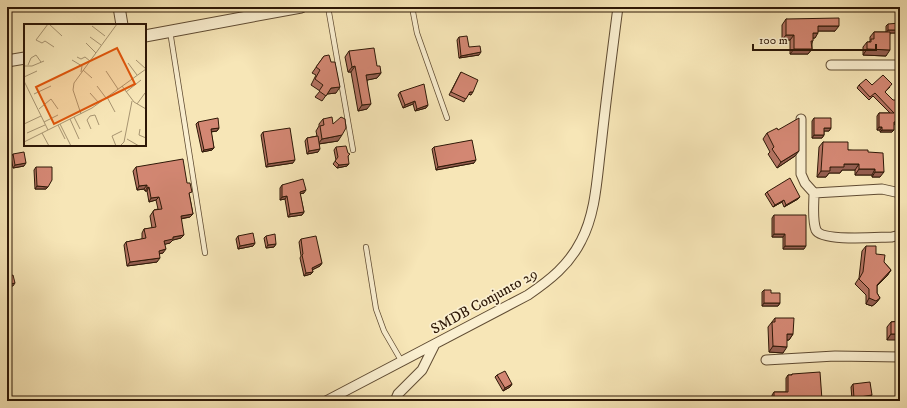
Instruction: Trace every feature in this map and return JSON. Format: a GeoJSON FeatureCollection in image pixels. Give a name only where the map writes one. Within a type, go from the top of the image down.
{"type":"FeatureCollection","features":[{"type":"Feature","properties":{"kind":"street"},"geometry":{"type":"LineString","coordinates":[[119,7],[122,24]]}},
{"type":"Feature","properties":{"kind":"street"},"geometry":{"type":"LineString","coordinates":[[146,36],[301,7]]}},
{"type":"Feature","properties":{"kind":"street","name":"SMDB Conjunto 29"},"geometry":{"type":"LineString","coordinates":[[326,401],[528,295],[549,281],[569,261],[582,241],[590,219],[618,7]]}},
{"type":"Feature","properties":{"kind":"street"},"geometry":{"type":"LineString","coordinates":[[7,61],[24,58]]}},
{"type":"Feature","properties":{"kind":"street"},"geometry":{"type":"LineString","coordinates":[[831,65],[900,65]]}},
{"type":"Feature","properties":{"kind":"street"},"geometry":{"type":"LineString","coordinates":[[801,119],[801,174],[806,184],[814,193],[816,229],[822,235],[832,237],[882,237],[900,235]]}},
{"type":"Feature","properties":{"kind":"street"},"geometry":{"type":"LineString","coordinates":[[814,193],[882,189],[900,193]]}},
{"type":"Feature","properties":{"kind":"street"},"geometry":{"type":"LineString","coordinates":[[395,401],[398,394],[422,370],[435,344]]}},
{"type":"Feature","properties":{"kind":"street"},"geometry":{"type":"LineString","coordinates":[[766,360],[835,356],[900,357]]}},
{"type":"Feature","properties":{"kind":"street"},"geometry":{"type":"LineString","coordinates":[[343,392],[347,401]]}},
{"type":"Feature","properties":{"kind":"lane"},"geometry":{"type":"LineString","coordinates":[[328,7],[353,150]]}},
{"type":"Feature","properties":{"kind":"lane"},"geometry":{"type":"LineString","coordinates":[[412,7],[417,33],[447,118]]}},
{"type":"Feature","properties":{"kind":"lane"},"geometry":{"type":"LineString","coordinates":[[170,31],[205,254]]}},
{"type":"Feature","properties":{"kind":"lane"},"geometry":{"type":"LineString","coordinates":[[366,247],[376,309],[384,331],[402,362]]}},
{"type":"Feature","properties":{"kind":"building"},"geometry":{"type":"Polygon","coordinates":[[[839,18],[839,26],[818,26],[818,33],[813,33],[813,41],[811,41],[812,49],[794,49],[794,35],[786,35],[786,19],[839,18]]]}},
{"type":"Feature","properties":{"kind":"building"},"geometry":{"type":"Polygon","coordinates":[[[900,23],[900,30],[888,30],[888,24],[900,23]]]}},
{"type":"Feature","properties":{"kind":"building"},"geometry":{"type":"Polygon","coordinates":[[[874,32],[890,32],[890,50],[867,49],[867,42],[871,42],[871,39],[874,39],[874,32]]]}},
{"type":"Feature","properties":{"kind":"building"},"geometry":{"type":"Polygon","coordinates":[[[467,36],[469,47],[480,46],[481,52],[461,56],[459,37],[467,36]]]}},
{"type":"Feature","properties":{"kind":"building"},"geometry":{"type":"Polygon","coordinates":[[[374,48],[377,66],[380,66],[381,73],[366,75],[371,104],[362,105],[355,66],[352,67],[349,51],[374,48]]]}},
{"type":"Feature","properties":{"kind":"building"},"geometry":{"type":"Polygon","coordinates":[[[329,55],[331,62],[335,62],[340,87],[331,88],[326,96],[319,91],[323,85],[315,79],[320,70],[316,67],[324,56],[329,55]]]}},
{"type":"Feature","properties":{"kind":"building"},"geometry":{"type":"Polygon","coordinates":[[[461,72],[478,80],[473,92],[470,92],[466,99],[451,92],[461,72]]]}},
{"type":"Feature","properties":{"kind":"building"},"geometry":{"type":"Polygon","coordinates":[[[883,75],[892,84],[885,92],[893,100],[900,100],[900,121],[894,122],[894,130],[882,130],[882,127],[879,127],[879,113],[894,113],[875,93],[870,97],[859,85],[866,79],[872,85],[883,75]]]}},
{"type":"Feature","properties":{"kind":"building"},"geometry":{"type":"Polygon","coordinates":[[[424,84],[428,105],[417,109],[415,101],[405,105],[400,92],[424,84]]]}},
{"type":"Feature","properties":{"kind":"building"},"geometry":{"type":"Polygon","coordinates":[[[332,117],[333,124],[341,117],[345,119],[346,128],[342,135],[322,139],[320,126],[324,125],[323,119],[332,117]]]}},
{"type":"Feature","properties":{"kind":"building"},"geometry":{"type":"Polygon","coordinates":[[[218,118],[219,128],[211,129],[214,148],[204,150],[198,122],[218,118]]]}},
{"type":"Feature","properties":{"kind":"building"},"geometry":{"type":"Polygon","coordinates":[[[799,118],[799,151],[781,162],[772,149],[774,147],[767,133],[777,128],[778,130],[799,118]]]}},
{"type":"Feature","properties":{"kind":"building"},"geometry":{"type":"Polygon","coordinates":[[[814,118],[831,118],[831,128],[824,128],[824,135],[814,135],[814,118]]]}},
{"type":"Feature","properties":{"kind":"building"},"geometry":{"type":"Polygon","coordinates":[[[290,128],[295,160],[268,164],[263,132],[290,128]]]}},
{"type":"Feature","properties":{"kind":"building"},"geometry":{"type":"Polygon","coordinates":[[[318,136],[320,149],[309,151],[307,138],[318,136]]]}},
{"type":"Feature","properties":{"kind":"building"},"geometry":{"type":"Polygon","coordinates":[[[472,140],[476,160],[438,167],[434,147],[472,140]]]}},
{"type":"Feature","properties":{"kind":"building"},"geometry":{"type":"Polygon","coordinates":[[[823,142],[848,142],[848,150],[868,150],[868,152],[883,153],[884,172],[875,172],[875,169],[859,169],[859,164],[844,164],[844,167],[830,167],[830,171],[821,171],[823,142]]]}},
{"type":"Feature","properties":{"kind":"building"},"geometry":{"type":"Polygon","coordinates":[[[346,146],[348,153],[350,154],[348,156],[349,164],[339,165],[335,161],[338,157],[336,147],[346,146]]]}},
{"type":"Feature","properties":{"kind":"building"},"geometry":{"type":"Polygon","coordinates":[[[24,152],[26,163],[15,165],[13,154],[24,152]]]}},
{"type":"Feature","properties":{"kind":"building"},"geometry":{"type":"Polygon","coordinates":[[[183,159],[187,183],[190,183],[192,192],[189,193],[193,214],[181,216],[184,235],[173,237],[173,239],[164,241],[166,249],[159,251],[160,258],[130,262],[126,242],[146,238],[144,229],[156,227],[153,212],[154,210],[162,209],[159,197],[151,198],[149,187],[147,188],[147,185],[139,186],[136,167],[183,159]]]}},
{"type":"Feature","properties":{"kind":"building"},"geometry":{"type":"Polygon","coordinates":[[[36,167],[52,167],[52,180],[48,187],[37,186],[36,167]]]}},
{"type":"Feature","properties":{"kind":"building"},"geometry":{"type":"Polygon","coordinates":[[[790,178],[800,197],[786,205],[784,200],[775,205],[767,192],[790,178]]]}},
{"type":"Feature","properties":{"kind":"building"},"geometry":{"type":"Polygon","coordinates":[[[303,179],[306,190],[300,192],[304,212],[290,214],[287,196],[282,197],[282,185],[303,179]]]}},
{"type":"Feature","properties":{"kind":"building"},"geometry":{"type":"Polygon","coordinates":[[[774,215],[806,215],[806,246],[785,246],[785,234],[774,234],[774,215]]]}},
{"type":"Feature","properties":{"kind":"building"},"geometry":{"type":"Polygon","coordinates":[[[253,233],[255,243],[240,246],[238,236],[253,233]]]}},
{"type":"Feature","properties":{"kind":"building"},"geometry":{"type":"Polygon","coordinates":[[[275,234],[276,244],[268,245],[266,236],[275,234]]]}},
{"type":"Feature","properties":{"kind":"building"},"geometry":{"type":"Polygon","coordinates":[[[316,236],[322,263],[312,268],[313,272],[306,273],[302,255],[301,239],[316,236]]]}},
{"type":"Feature","properties":{"kind":"building"},"geometry":{"type":"Polygon","coordinates":[[[866,246],[876,246],[876,254],[885,255],[884,262],[891,270],[877,285],[877,293],[880,298],[876,301],[869,298],[869,289],[859,279],[863,272],[866,246]]]}},
{"type":"Feature","properties":{"kind":"building"},"geometry":{"type":"Polygon","coordinates":[[[13,275],[15,283],[7,285],[7,277],[13,275]]]}},
{"type":"Feature","properties":{"kind":"building"},"geometry":{"type":"Polygon","coordinates":[[[764,290],[771,290],[771,293],[780,293],[780,303],[764,303],[764,290]]]}},
{"type":"Feature","properties":{"kind":"building"},"geometry":{"type":"Polygon","coordinates":[[[775,318],[794,318],[793,334],[787,334],[787,347],[773,346],[772,322],[775,322],[775,318]]]}},
{"type":"Feature","properties":{"kind":"building"},"geometry":{"type":"Polygon","coordinates":[[[900,321],[900,334],[891,334],[891,322],[900,321]]]}},
{"type":"Feature","properties":{"kind":"building"},"geometry":{"type":"Polygon","coordinates":[[[505,371],[512,384],[505,388],[497,375],[505,371]]]}},
{"type":"Feature","properties":{"kind":"building"},"geometry":{"type":"Polygon","coordinates":[[[820,372],[822,400],[774,401],[774,392],[788,392],[788,375],[820,372]]]}},
{"type":"Feature","properties":{"kind":"building"},"geometry":{"type":"Polygon","coordinates":[[[870,382],[872,395],[854,398],[853,384],[870,382]]]}}]}
